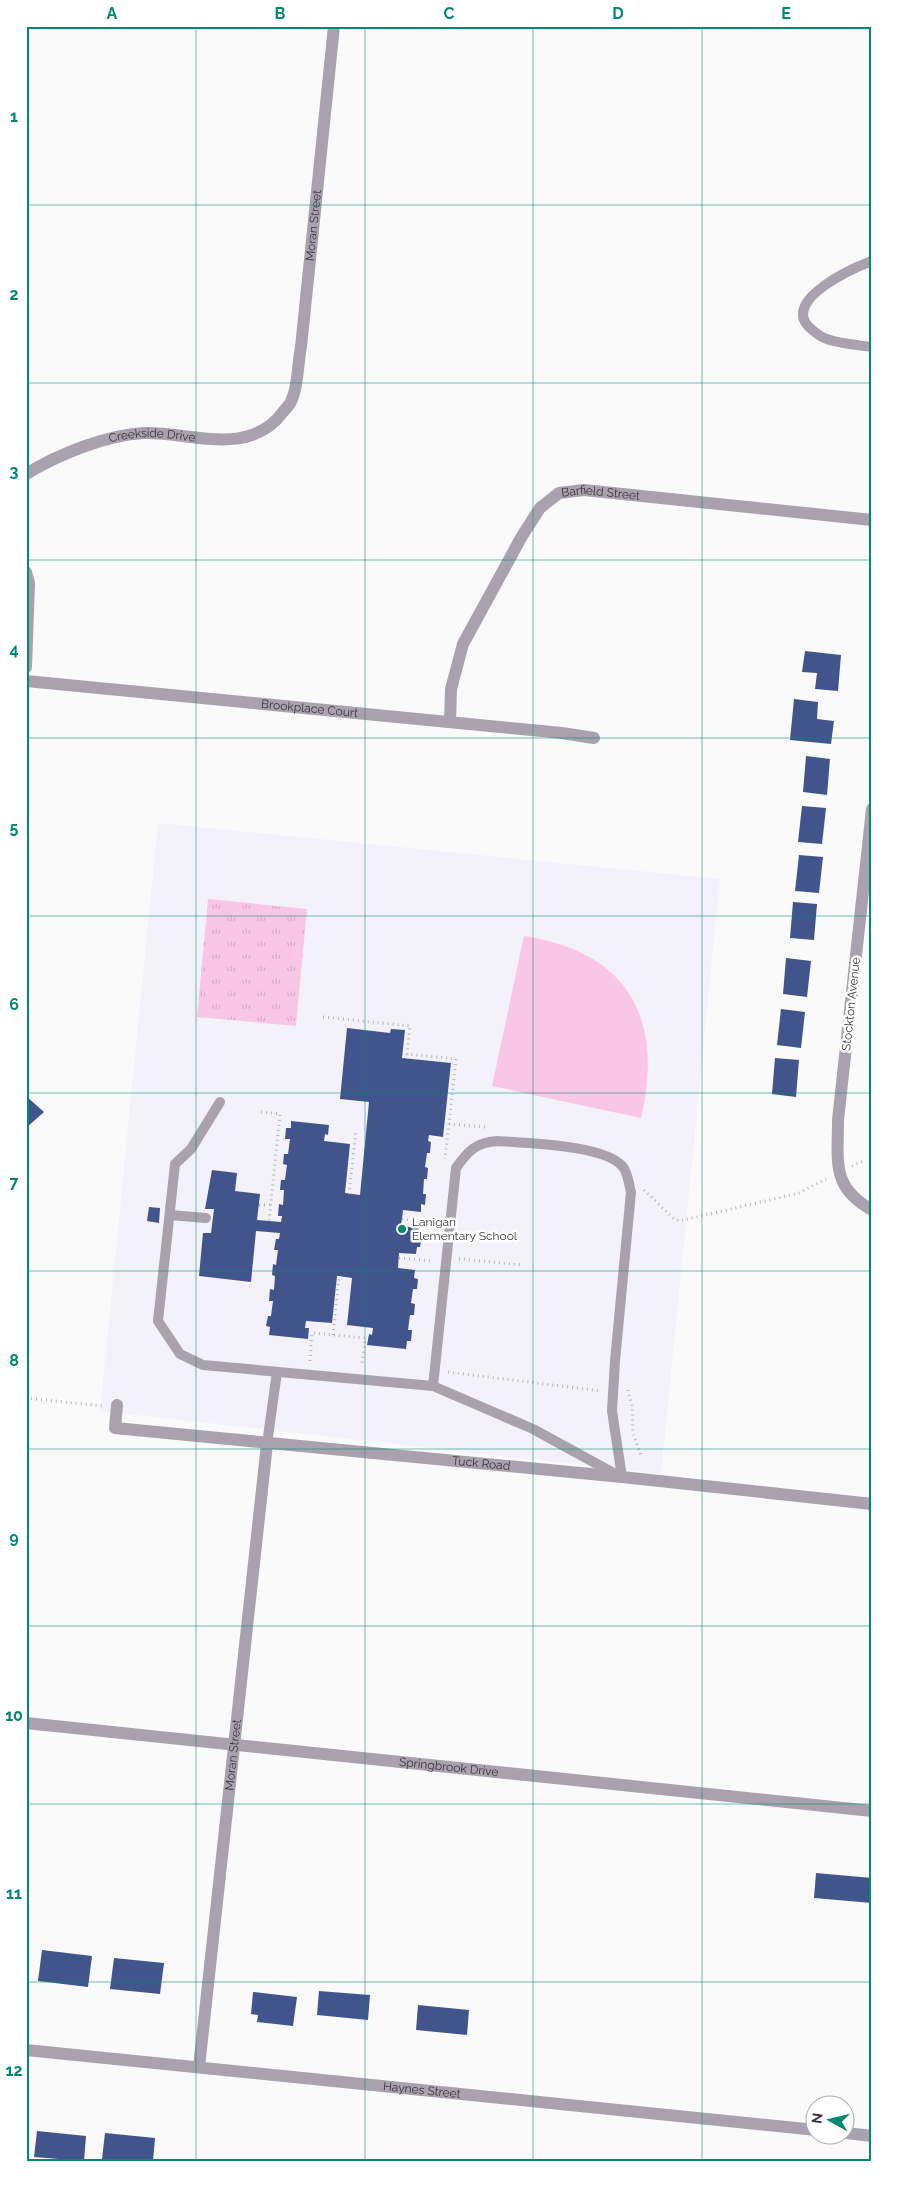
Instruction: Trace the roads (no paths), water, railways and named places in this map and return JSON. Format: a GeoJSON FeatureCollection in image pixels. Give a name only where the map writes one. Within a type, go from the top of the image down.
{"type":"FeatureCollection","features":[{"type":"Feature","properties":{"kind":"street","name":"Moran Street"},"geometry":{"type":"LineString","coordinates":[[278,419],[293,399],[301,347],[334,26]]}},
{"type":"Feature","properties":{"kind":"street","name":"Creekside Drive"},"geometry":{"type":"LineString","coordinates":[[26,474],[68,453],[103,441],[144,434],[224,440],[259,434],[278,419]]}},
{"type":"Feature","properties":{"kind":"street","name":"Barfield Street"},"geometry":{"type":"LineString","coordinates":[[450,722],[451,689],[463,644],[522,536],[540,508],[559,493],[584,490],[872,520]]}},
{"type":"Feature","properties":{"kind":"street"},"geometry":{"type":"LineString","coordinates":[[26,572],[29,583],[26,667]]}},
{"type":"Feature","properties":{"kind":"street","name":"Brookplace Court"},"geometry":{"type":"LineString","coordinates":[[26,682],[562,733],[594,738]]}},
{"type":"Feature","properties":{"kind":"street","name":"Stockton Avenue"},"geometry":{"type":"LineString","coordinates":[[872,810],[838,1120],[839,1172],[844,1186],[851,1196],[872,1210]]}},
{"type":"Feature","properties":{"kind":"street","name":"Tuck Road"},"geometry":{"type":"LineString","coordinates":[[117,1406],[115,1428],[622,1477],[872,1504]]}},
{"type":"Feature","properties":{"kind":"street","name":"Moran Street"},"geometry":{"type":"LineString","coordinates":[[198,2066],[267,1444]]}},
{"type":"Feature","properties":{"kind":"street","name":"Springbrook Drive"},"geometry":{"type":"LineString","coordinates":[[26,1723],[234,1746],[872,1810]]}},
{"type":"Feature","properties":{"kind":"street","name":"Haynes Street"},"geometry":{"type":"LineString","coordinates":[[26,2050],[806,2129]]}},
{"type":"Feature","properties":{"kind":"street"},"geometry":{"type":"LineString","coordinates":[[856,2134],[872,2136]]}},
{"type":"Feature","properties":{"kind":"lane"},"geometry":{"type":"LineString","coordinates":[[872,261],[840,276],[809,297],[804,306],[803,315],[805,323],[815,334],[830,340],[872,347]]}},
{"type":"Feature","properties":{"kind":"lane"},"geometry":{"type":"LineString","coordinates":[[220,1102],[191,1149],[175,1164],[158,1321],[180,1354],[198,1363],[434,1386],[534,1429],[622,1477]]}},
{"type":"Feature","properties":{"kind":"lane"},"geometry":{"type":"LineString","coordinates":[[434,1386],[456,1168],[469,1149],[483,1142],[498,1141],[591,1150],[608,1155],[624,1168],[631,1192],[612,1411],[622,1477]]}},
{"type":"Feature","properties":{"kind":"lane"},"geometry":{"type":"LineString","coordinates":[[170,1215],[206,1218]]}},
{"type":"Feature","properties":{"kind":"lane"},"geometry":{"type":"LineString","coordinates":[[267,1444],[277,1372]]}},
{"type":"Feature","properties":{"kind":"place","name":"Lanigan Elementary School"},"geometry":{"type":"Point","coordinates":[402,1229]}}]}
